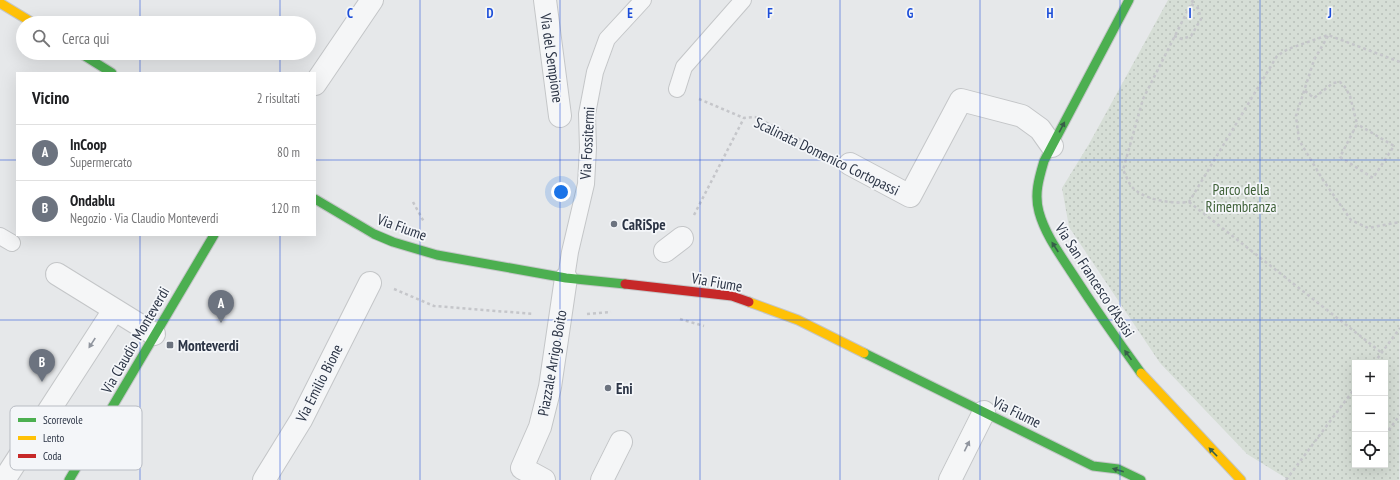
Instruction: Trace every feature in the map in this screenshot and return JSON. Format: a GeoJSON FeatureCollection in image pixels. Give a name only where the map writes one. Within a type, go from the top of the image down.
{"type":"FeatureCollection","features":[{"type":"Feature","properties":{"kind":"main road","name":"Via San Francesco d'Assisi"},"geometry":{"type":"LineString","coordinates":[[1129,0],[1044,161],[1037,185],[1039,211],[1047,234],[1102,320],[1146,380],[1241,480]]}},
{"type":"Feature","properties":{"kind":"main road"},"geometry":{"type":"LineString","coordinates":[[4,6],[21,16]]}},
{"type":"Feature","properties":{"kind":"main road"},"geometry":{"type":"LineString","coordinates":[[91,60],[110,72]]}},
{"type":"Feature","properties":{"kind":"main road","name":"Via Fiume"},"geometry":{"type":"LineString","coordinates":[[316,200],[374,234],[393,242],[437,255],[490,266],[566,278],[732,296],[798,320],[1093,466],[1102,475]]}},
{"type":"Feature","properties":{"kind":"main road","name":"Via Claudio Monteverdi"},"geometry":{"type":"LineString","coordinates":[[113,406],[213,236]]}},
{"type":"Feature","properties":{"kind":"main road","name":"Via Fiume"},"geometry":{"type":"LineString","coordinates":[[1093,466],[1118,469],[1141,480]]}},
{"type":"Feature","properties":{"kind":"main road","name":"Via Claudio Monteverdi"},"geometry":{"type":"LineString","coordinates":[[70,480],[76,470]]}},
{"type":"Feature","properties":{"kind":"street"},"geometry":{"type":"LineString","coordinates":[[316,83],[372,0]]}},
{"type":"Feature","properties":{"kind":"street","name":"Via del Sempione"},"geometry":{"type":"LineString","coordinates":[[545,0],[560,116]]}},
{"type":"Feature","properties":{"kind":"street","name":"Scalinata Domenico Cortopassi"},"geometry":{"type":"LineString","coordinates":[[850,164],[910,196],[960,100],[1022,116],[1040,129],[1052,146]]}},
{"type":"Feature","properties":{"kind":"street"},"geometry":{"type":"LineString","coordinates":[[57,274],[154,334]]}},
{"type":"Feature","properties":{"kind":"street","name":"Piazzale Arrigo Boito"},"geometry":{"type":"LineString","coordinates":[[544,480],[519,474],[540,427],[550,386],[566,278]]}},
{"type":"Feature","properties":{"kind":"street","name":"Via Emilio Bione"},"geometry":{"type":"LineString","coordinates":[[264,480],[301,420],[370,283]]}},
{"type":"Feature","properties":{"kind":"street"},"geometry":{"type":"LineString","coordinates":[[52,406],[114,310]]}},
{"type":"Feature","properties":{"kind":"street"},"geometry":{"type":"LineString","coordinates":[[950,480],[984,412]]}},
{"type":"Feature","properties":{"kind":"street"},"geometry":{"type":"LineString","coordinates":[[602,480],[621,442]]}},
{"type":"Feature","properties":{"kind":"street"},"geometry":{"type":"LineString","coordinates":[[4,480],[10,470]]}},
{"type":"Feature","properties":{"kind":"lane","name":"Via Fossitermi"},"geometry":{"type":"LineString","coordinates":[[566,278],[570,252],[586,184],[588,148],[587,114],[595,72],[607,39],[643,0]]}},
{"type":"Feature","properties":{"kind":"lane"},"geometry":{"type":"LineString","coordinates":[[677,89],[684,67],[743,0]]}},
{"type":"Feature","properties":{"kind":"path"},"geometry":{"type":"LineString","coordinates":[[1193,0],[1142,99],[1123,170],[1131,186],[1141,194],[1175,204],[1189,202],[1382,353]]}},
{"type":"Feature","properties":{"kind":"path"},"geometry":{"type":"LineString","coordinates":[[1174,36],[1182,39],[1191,36],[1201,19],[1198,8],[1191,4]]}},
{"type":"Feature","properties":{"kind":"path"},"geometry":{"type":"LineString","coordinates":[[1189,202],[1277,56],[1288,50],[1328,36],[1400,62]]}},
{"type":"Feature","properties":{"kind":"path"},"geometry":{"type":"LineString","coordinates":[[1328,36],[1314,60],[1296,116],[1299,140],[1323,180],[1351,220],[1368,228],[1400,222]]}},
{"type":"Feature","properties":{"kind":"path"},"geometry":{"type":"LineString","coordinates":[[1305,91],[1314,98],[1333,83],[1340,82],[1346,87],[1350,96],[1357,124],[1340,157],[1373,178],[1394,146],[1357,124]]}},
{"type":"Feature","properties":{"kind":"path","name":"Scalinata Domenico Cortopassi"},"geometry":{"type":"LineString","coordinates":[[677,89],[744,118],[755,118],[850,164]]}},
{"type":"Feature","properties":{"kind":"path","name":"Scalinata Domenico Cortopassi"},"geometry":{"type":"LineString","coordinates":[[673,244],[744,118]]}},
{"type":"Feature","properties":{"kind":"path"},"geometry":{"type":"LineString","coordinates":[[392,288],[434,306],[537,314]]}},
{"type":"Feature","properties":{"kind":"path"},"geometry":{"type":"LineString","coordinates":[[1376,360],[1400,328]]}},
{"type":"Feature","properties":{"kind":"path"},"geometry":{"type":"LineString","coordinates":[[1286,480],[1352,392]]}},
{"type":"Feature","properties":{"kind":"path"},"geometry":{"type":"LineString","coordinates":[[1387,432],[1400,415]]}},
{"type":"Feature","properties":{"kind":"green space","name":"Parco della Rimembranza"},"geometry":{"type":"Polygon","coordinates":[[[1168,0],[1400,0],[1399,480],[1289,480],[1247,454],[1160,363],[1069,227],[1062,188],[1089,144],[1168,0]]]}},
{"type":"Feature","properties":{"kind":"traffic: fast"},"geometry":{"type":"LineString","coordinates":[[1129,0],[1044,161],[1039,180],[1037,199],[1039,212],[1053,243],[1097,311],[1141,373]]}},
{"type":"Feature","properties":{"kind":"traffic: fast"},"geometry":{"type":"LineString","coordinates":[[91,60],[110,72]]}},
{"type":"Feature","properties":{"kind":"traffic: fast"},"geometry":{"type":"LineString","coordinates":[[316,200],[374,234],[393,242],[437,255],[566,278],[625,284]]}},
{"type":"Feature","properties":{"kind":"traffic: fast"},"geometry":{"type":"LineString","coordinates":[[113,406],[213,236]]}},
{"type":"Feature","properties":{"kind":"traffic: fast"},"geometry":{"type":"LineString","coordinates":[[864,353],[1093,466],[1118,469],[1141,480]]}},
{"type":"Feature","properties":{"kind":"traffic: fast"},"geometry":{"type":"LineString","coordinates":[[69,480],[75,470]]}},
{"type":"Feature","properties":{"kind":"traffic: slow"},"geometry":{"type":"LineString","coordinates":[[0,3],[21,16]]}},
{"type":"Feature","properties":{"kind":"traffic: slow"},"geometry":{"type":"LineString","coordinates":[[749,302],[798,320],[864,353]]}},
{"type":"Feature","properties":{"kind":"traffic: slow"},"geometry":{"type":"LineString","coordinates":[[1141,373],[1241,480]]}},
{"type":"Feature","properties":{"kind":"traffic: jam"},"geometry":{"type":"LineString","coordinates":[[625,284],[732,296],[749,302]]}},
{"type":"Feature","properties":{"kind":"place","name":"CaRiSpe"},"geometry":{"type":"Point","coordinates":[614,224]}},
{"type":"Feature","properties":{"kind":"place","name":"InCoop"},"geometry":{"type":"Point","coordinates":[221,323]}},
{"type":"Feature","properties":{"kind":"place","name":"Monteverdi"},"geometry":{"type":"Point","coordinates":[170,345]}},
{"type":"Feature","properties":{"kind":"place","name":"Ondablu"},"geometry":{"type":"Point","coordinates":[42,382]}},
{"type":"Feature","properties":{"kind":"place","name":"Eni"},"geometry":{"type":"Point","coordinates":[608,388]}}]}
